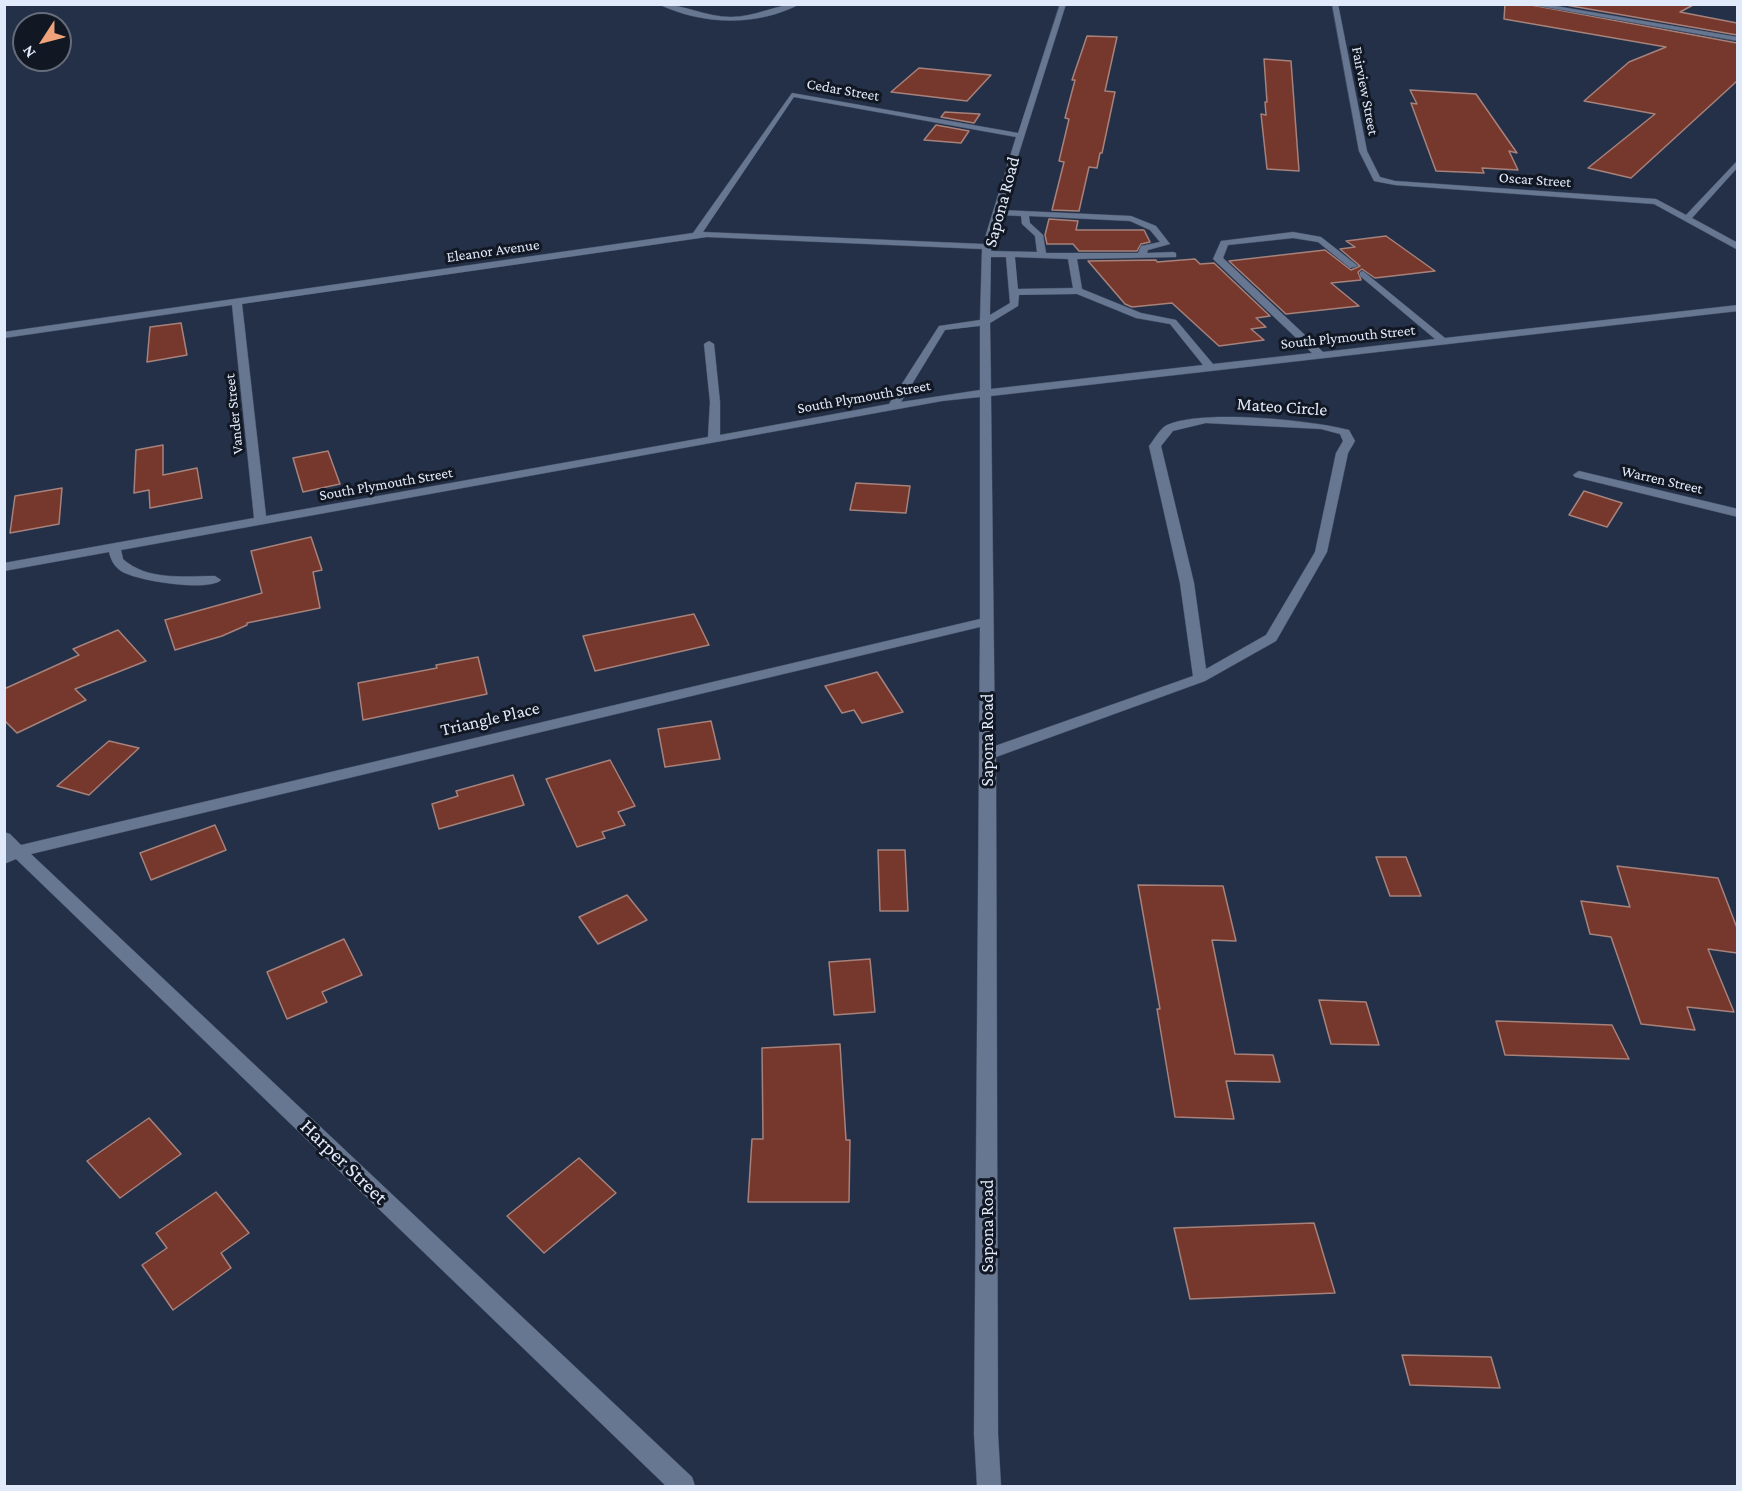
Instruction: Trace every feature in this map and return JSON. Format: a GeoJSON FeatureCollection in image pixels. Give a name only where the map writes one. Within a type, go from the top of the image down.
{"type":"FeatureCollection","features":[{"type":"Feature","properties":{"kind":"street"},"geometry":{"type":"LineString","coordinates":[[661,4],[708,19],[732,21],[765,17],[797,4]]}},
{"type":"Feature","properties":{"kind":"street","name":"Sapona Road"},"geometry":{"type":"LineString","coordinates":[[988,1486],[986,1434],[988,754],[985,322],[987,251],[996,212],[1063,4]]}},
{"type":"Feature","properties":{"kind":"street","name":"Fairview Street"},"geometry":{"type":"LineString","coordinates":[[1335,4],[1363,151],[1377,179]]}},
{"type":"Feature","properties":{"kind":"street"},"geometry":{"type":"LineString","coordinates":[[1531,4],[1737,39]]}},
{"type":"Feature","properties":{"kind":"street","name":"Cedar Street"},"geometry":{"type":"LineString","coordinates":[[696,236],[792,95],[1021,136]]}},
{"type":"Feature","properties":{"kind":"street"},"geometry":{"type":"LineString","coordinates":[[1687,219],[1737,162]]}},
{"type":"Feature","properties":{"kind":"street","name":"Oscar Street"},"geometry":{"type":"LineString","coordinates":[[1377,179],[1395,183],[1656,201],[1737,247]]}},
{"type":"Feature","properties":{"kind":"street"},"geometry":{"type":"LineString","coordinates":[[996,212],[1131,219],[1153,228],[1166,244],[1144,248],[1142,255]]}},
{"type":"Feature","properties":{"kind":"street"},"geometry":{"type":"LineString","coordinates":[[1024,214],[1026,224],[1039,235],[1042,255]]}},
{"type":"Feature","properties":{"kind":"street","name":"Eleanor Avenue"},"geometry":{"type":"LineString","coordinates":[[4,335],[707,234],[987,251],[1010,255],[1173,255]]}},
{"type":"Feature","properties":{"kind":"street"},"geometry":{"type":"LineString","coordinates":[[1320,355],[1218,259],[1224,243],[1293,235],[1321,240],[1353,266]]}},
{"type":"Feature","properties":{"kind":"street"},"geometry":{"type":"LineString","coordinates":[[892,407],[942,328],[985,322],[1015,304],[1010,255]]}},
{"type":"Feature","properties":{"kind":"street"},"geometry":{"type":"LineString","coordinates":[[1072,256],[1078,291]]}},
{"type":"Feature","properties":{"kind":"street"},"geometry":{"type":"LineString","coordinates":[[1363,274],[1444,342]]}},
{"type":"Feature","properties":{"kind":"street"},"geometry":{"type":"LineString","coordinates":[[1013,292],[1078,291],[1139,316],[1173,322],[1210,367]]}},
{"type":"Feature","properties":{"kind":"street","name":"Vander Street"},"geometry":{"type":"LineString","coordinates":[[237,303],[261,522]]}},
{"type":"Feature","properties":{"kind":"street","name":"South Plymouth Street"},"geometry":{"type":"LineString","coordinates":[[4,567],[986,392],[1737,308]]}},
{"type":"Feature","properties":{"kind":"street"},"geometry":{"type":"LineString","coordinates":[[709,344],[715,402],[714,440]]}},
{"type":"Feature","properties":{"kind":"street","name":"Mateo Circle"},"geometry":{"type":"LineString","coordinates":[[988,754],[1200,678],[1271,638],[1320,552],[1340,462],[1349,441],[1345,432],[1321,426],[1206,420],[1169,428],[1155,446],[1187,584],[1200,678]]}},
{"type":"Feature","properties":{"kind":"street","name":"Warren Street"},"geometry":{"type":"LineString","coordinates":[[1579,475],[1737,513]]}},
{"type":"Feature","properties":{"kind":"street"},"geometry":{"type":"LineString","coordinates":[[114,548],[119,562],[133,572],[178,580],[215,580]]}},
{"type":"Feature","properties":{"kind":"street","name":"Triangle Place"},"geometry":{"type":"LineString","coordinates":[[9,849],[986,622]]}},
{"type":"Feature","properties":{"kind":"street","name":"Harper Street"},"geometry":{"type":"LineString","coordinates":[[9,849],[683,1486]]}},
{"type":"Feature","properties":{"kind":"building"},"geometry":{"type":"Polygon","coordinates":[[[1505,4],[1526,4],[1737,43],[1737,81],[1631,178],[1588,168],[1655,114],[1584,101],[1629,62],[1666,47],[1504,19],[1505,4]]]}},
{"type":"Feature","properties":{"kind":"building"},"geometry":{"type":"Polygon","coordinates":[[[1560,4],[1695,4],[1680,12],[1737,23],[1737,35],[1560,4]]]}},
{"type":"Feature","properties":{"kind":"building"},"geometry":{"type":"Polygon","coordinates":[[[1087,36],[1117,37],[1105,91],[1115,92],[1102,153],[1100,153],[1097,168],[1089,167],[1079,211],[1052,210],[1064,162],[1059,161],[1069,119],[1065,118],[1075,80],[1072,80],[1087,36]]]}},
{"type":"Feature","properties":{"kind":"building"},"geometry":{"type":"Polygon","coordinates":[[[1264,59],[1291,61],[1299,171],[1267,169],[1261,114],[1266,115],[1265,102],[1267,102],[1264,59]]]}},
{"type":"Feature","properties":{"kind":"building"},"geometry":{"type":"Polygon","coordinates":[[[919,68],[991,75],[967,101],[891,92],[919,68]]]}},
{"type":"Feature","properties":{"kind":"building"},"geometry":{"type":"Polygon","coordinates":[[[1410,90],[1476,94],[1517,153],[1509,151],[1518,170],[1482,168],[1484,173],[1436,171],[1411,103],[1417,104],[1410,90]]]}},
{"type":"Feature","properties":{"kind":"building"},"geometry":{"type":"Polygon","coordinates":[[[945,112],[980,114],[974,123],[941,117],[945,112]]]}},
{"type":"Feature","properties":{"kind":"building"},"geometry":{"type":"Polygon","coordinates":[[[936,125],[969,131],[961,143],[924,140],[936,125]]]}},
{"type":"Feature","properties":{"kind":"building"},"geometry":{"type":"Polygon","coordinates":[[[1049,219],[1078,221],[1076,230],[1144,230],[1150,242],[1141,244],[1137,251],[1079,251],[1073,244],[1047,244],[1045,235],[1049,219]]]}},
{"type":"Feature","properties":{"kind":"building"},"geometry":{"type":"Polygon","coordinates":[[[1386,236],[1435,271],[1375,278],[1362,269],[1358,272],[1361,280],[1331,283],[1359,306],[1286,314],[1229,261],[1325,250],[1351,270],[1360,266],[1340,249],[1355,247],[1346,241],[1386,236]]]}},
{"type":"Feature","properties":{"kind":"building"},"geometry":{"type":"Polygon","coordinates":[[[1195,259],[1200,264],[1214,263],[1270,316],[1256,318],[1266,327],[1251,329],[1264,340],[1219,346],[1172,303],[1132,307],[1125,304],[1088,261],[1156,260],[1157,262],[1195,259]]]}},
{"type":"Feature","properties":{"kind":"building"},"geometry":{"type":"Polygon","coordinates":[[[181,323],[187,355],[147,362],[150,327],[181,323]]]}},
{"type":"Feature","properties":{"kind":"building"},"geometry":{"type":"Polygon","coordinates":[[[163,445],[163,475],[197,468],[202,498],[150,508],[149,490],[134,493],[136,450],[163,445]]]}},
{"type":"Feature","properties":{"kind":"building"},"geometry":{"type":"Polygon","coordinates":[[[328,451],[340,484],[303,492],[293,458],[328,451]]]}},
{"type":"Feature","properties":{"kind":"building"},"geometry":{"type":"Polygon","coordinates":[[[856,483],[910,486],[906,513],[850,510],[856,483]]]}},
{"type":"Feature","properties":{"kind":"building"},"geometry":{"type":"Polygon","coordinates":[[[62,488],[59,524],[10,533],[15,496],[62,488]]]}},
{"type":"Feature","properties":{"kind":"building"},"geometry":{"type":"Polygon","coordinates":[[[1584,491],[1622,503],[1607,527],[1569,515],[1584,491]]]}},
{"type":"Feature","properties":{"kind":"building"},"geometry":{"type":"Polygon","coordinates":[[[311,537],[322,570],[313,572],[320,608],[247,623],[222,636],[175,650],[165,620],[262,593],[251,551],[311,537]]]}},
{"type":"Feature","properties":{"kind":"building"},"geometry":{"type":"Polygon","coordinates":[[[694,614],[709,645],[595,671],[583,636],[694,614]]]}},
{"type":"Feature","properties":{"kind":"building"},"geometry":{"type":"Polygon","coordinates":[[[118,630],[146,661],[75,689],[86,700],[17,733],[4,720],[4,689],[79,655],[73,649],[118,630]]]}},
{"type":"Feature","properties":{"kind":"building"},"geometry":{"type":"Polygon","coordinates":[[[478,657],[487,694],[363,720],[358,683],[437,668],[436,665],[478,657]]]}},
{"type":"Feature","properties":{"kind":"building"},"geometry":{"type":"Polygon","coordinates":[[[877,672],[903,712],[862,723],[854,710],[842,713],[825,686],[877,672]]]}},
{"type":"Feature","properties":{"kind":"building"},"geometry":{"type":"Polygon","coordinates":[[[711,721],[720,759],[665,767],[658,729],[711,721]]]}},
{"type":"Feature","properties":{"kind":"building"},"geometry":{"type":"Polygon","coordinates":[[[109,741],[139,748],[89,795],[57,786],[109,741]]]}},
{"type":"Feature","properties":{"kind":"building"},"geometry":{"type":"Polygon","coordinates":[[[610,760],[635,806],[618,812],[625,825],[602,832],[605,838],[577,847],[546,779],[610,760]]]}},
{"type":"Feature","properties":{"kind":"building"},"geometry":{"type":"Polygon","coordinates":[[[513,775],[524,805],[439,829],[432,804],[458,796],[456,791],[513,775]]]}},
{"type":"Feature","properties":{"kind":"building"},"geometry":{"type":"Polygon","coordinates":[[[215,825],[226,850],[151,880],[140,853],[215,825]]]}},
{"type":"Feature","properties":{"kind":"building"},"geometry":{"type":"Polygon","coordinates":[[[878,850],[905,850],[908,911],[880,911],[878,850]]]}},
{"type":"Feature","properties":{"kind":"building"},"geometry":{"type":"Polygon","coordinates":[[[1376,857],[1406,857],[1421,896],[1390,896],[1376,857]]]}},
{"type":"Feature","properties":{"kind":"building"},"geometry":{"type":"Polygon","coordinates":[[[1617,866],[1718,878],[1737,928],[1737,953],[1708,949],[1734,1012],[1687,1007],[1695,1030],[1641,1024],[1611,937],[1590,934],[1581,901],[1630,907],[1617,866]]]}},
{"type":"Feature","properties":{"kind":"building"},"geometry":{"type":"Polygon","coordinates":[[[1138,885],[1223,886],[1236,941],[1212,940],[1235,1054],[1273,1055],[1280,1082],[1226,1081],[1234,1119],[1175,1117],[1157,1009],[1160,1009],[1138,885]]]}},
{"type":"Feature","properties":{"kind":"building"},"geometry":{"type":"Polygon","coordinates":[[[627,895],[647,920],[598,944],[579,917],[627,895]]]}},
{"type":"Feature","properties":{"kind":"building"},"geometry":{"type":"Polygon","coordinates":[[[344,939],[362,975],[322,992],[327,1002],[287,1019],[267,972],[344,939]]]}},
{"type":"Feature","properties":{"kind":"building"},"geometry":{"type":"Polygon","coordinates":[[[870,959],[875,1012],[834,1015],[829,962],[870,959]]]}},
{"type":"Feature","properties":{"kind":"building"},"geometry":{"type":"Polygon","coordinates":[[[1319,1000],[1366,1002],[1379,1045],[1331,1044],[1319,1000]]]}},
{"type":"Feature","properties":{"kind":"building"},"geometry":{"type":"Polygon","coordinates":[[[1496,1021],[1612,1025],[1629,1059],[1505,1055],[1496,1021]]]}},
{"type":"Feature","properties":{"kind":"building"},"geometry":{"type":"Polygon","coordinates":[[[840,1044],[846,1140],[850,1140],[849,1202],[748,1202],[752,1139],[763,1139],[762,1048],[840,1044]]]}},
{"type":"Feature","properties":{"kind":"building"},"geometry":{"type":"Polygon","coordinates":[[[149,1118],[181,1154],[120,1198],[87,1161],[149,1118]]]}},
{"type":"Feature","properties":{"kind":"building"},"geometry":{"type":"Polygon","coordinates":[[[579,1158],[616,1193],[544,1253],[507,1216],[579,1158]]]}},
{"type":"Feature","properties":{"kind":"building"},"geometry":{"type":"Polygon","coordinates":[[[216,1192],[249,1233],[221,1253],[231,1268],[173,1310],[142,1265],[167,1248],[156,1233],[216,1192]]]}},
{"type":"Feature","properties":{"kind":"building"},"geometry":{"type":"Polygon","coordinates":[[[1314,1223],[1335,1293],[1190,1299],[1174,1228],[1314,1223]]]}},
{"type":"Feature","properties":{"kind":"building"},"geometry":{"type":"Polygon","coordinates":[[[1402,1355],[1491,1357],[1500,1388],[1410,1385],[1402,1355]]]}}]}
